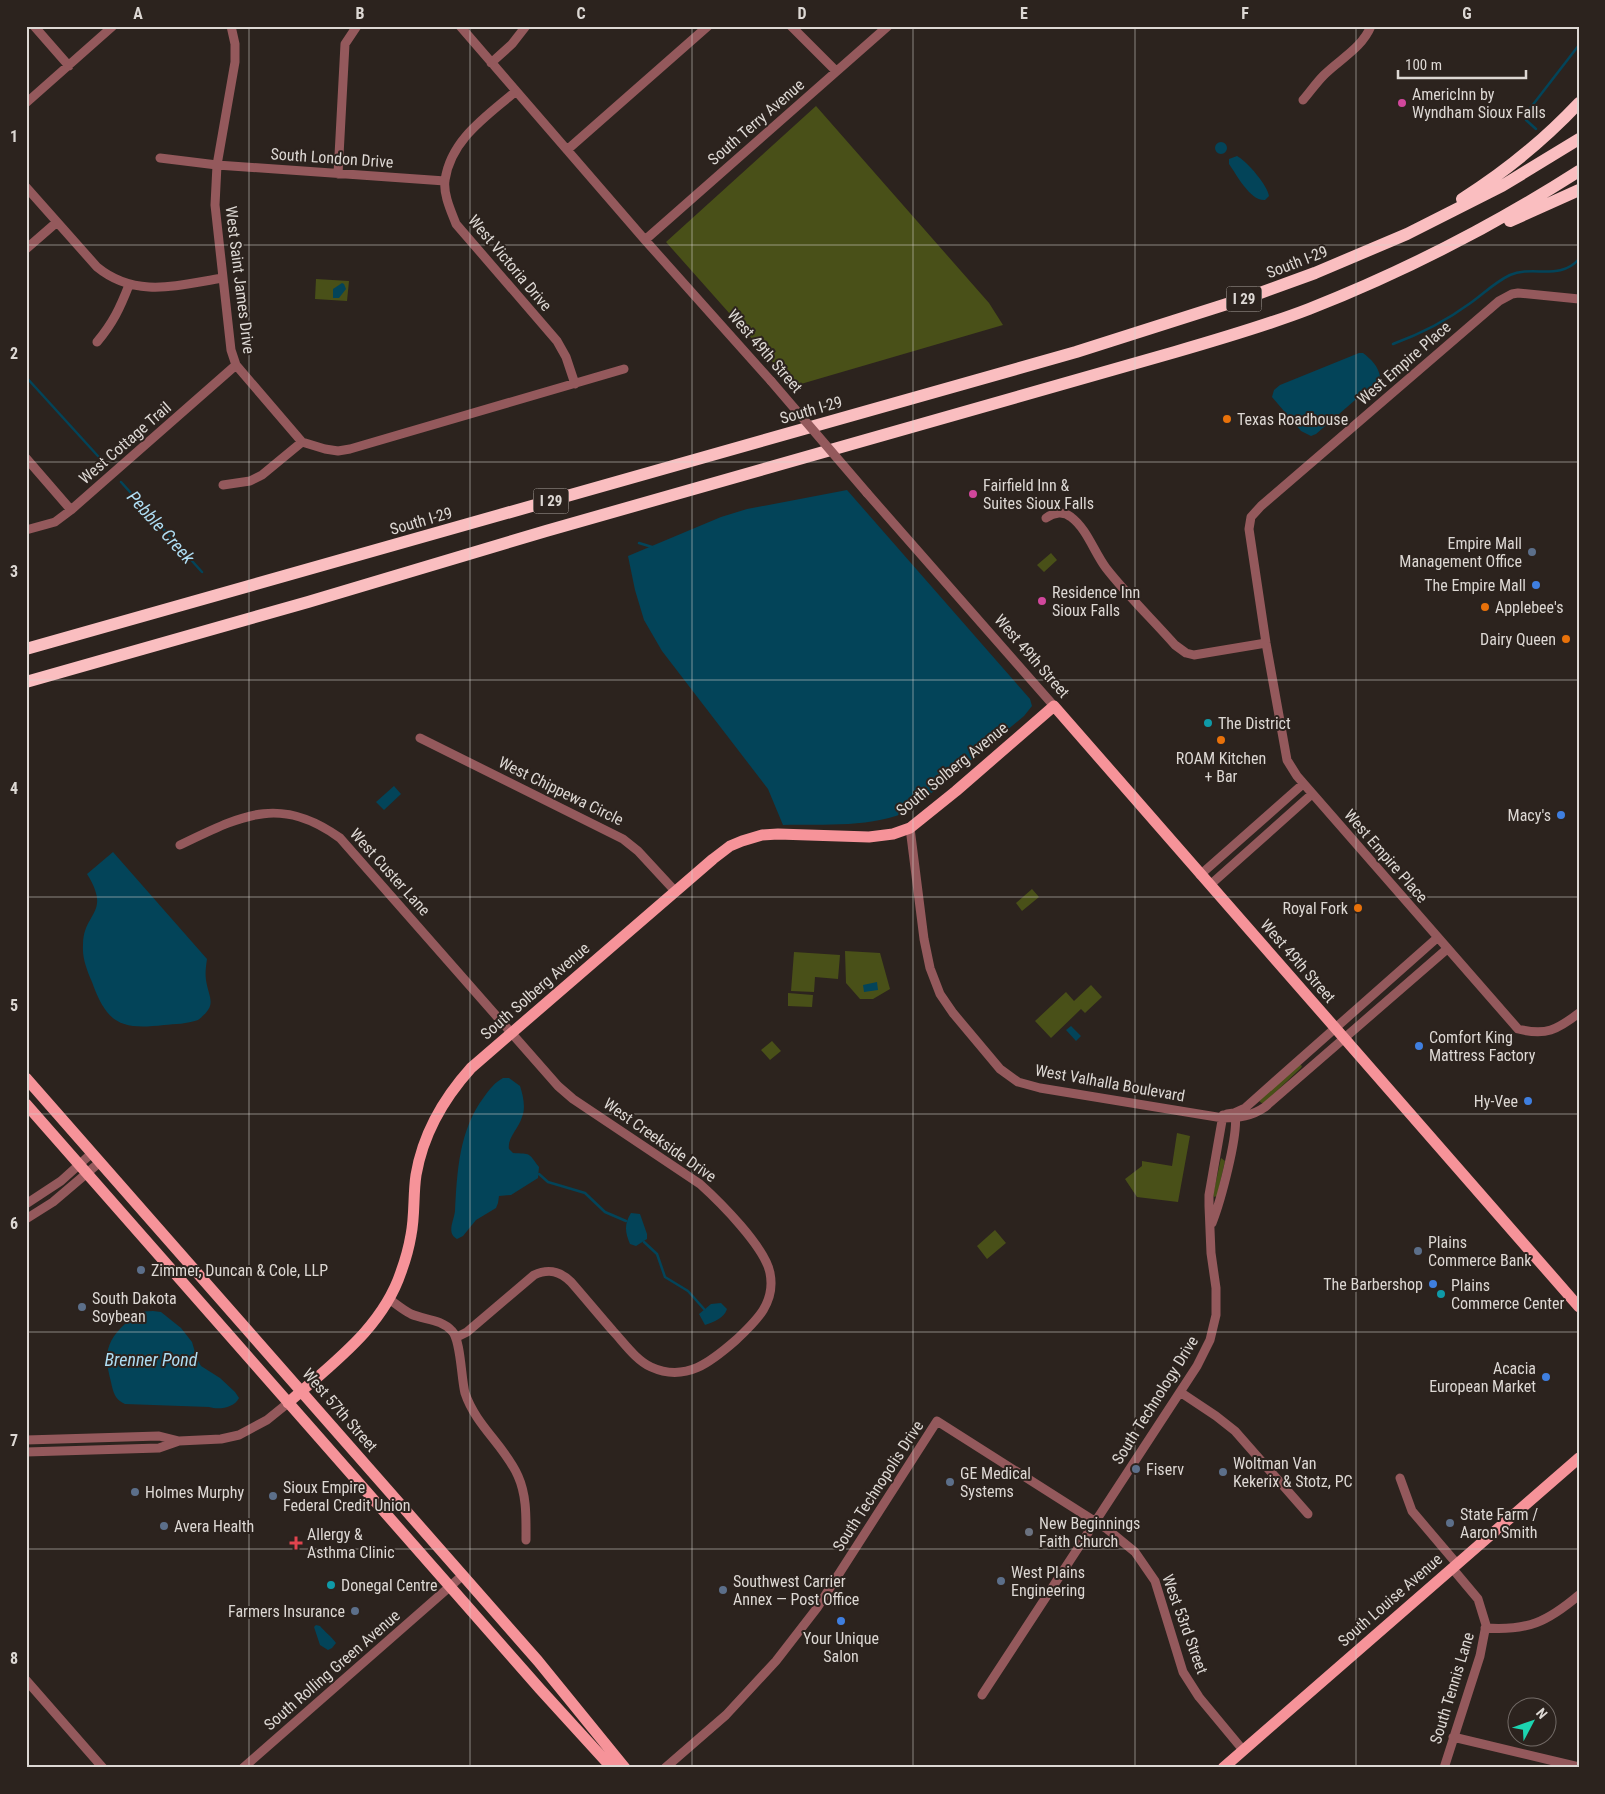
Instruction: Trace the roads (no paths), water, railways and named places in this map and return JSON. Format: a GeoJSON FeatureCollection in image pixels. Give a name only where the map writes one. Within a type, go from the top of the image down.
{"type":"FeatureCollection","features":[{"type":"Feature","properties":{"kind":"highway"},"geometry":{"type":"LineString","coordinates":[[1407,234],[1469,195],[1512,164],[1579,103]]}},
{"type":"Feature","properties":{"kind":"highway","name":"South I-29"},"geometry":{"type":"LineString","coordinates":[[26,649],[1076,352],[1259,294],[1407,234],[1502,186],[1579,139]]}},
{"type":"Feature","properties":{"kind":"highway","name":"I 29"},"geometry":{"type":"LineString","coordinates":[[26,682],[1226,337],[1307,309],[1407,266],[1470,235],[1579,172]]}},
{"type":"Feature","properties":{"kind":"highway"},"geometry":{"type":"LineString","coordinates":[[1407,266],[1579,190]]}},
{"type":"Feature","properties":{"kind":"main road","name":"South Solberg Avenue"},"geometry":{"type":"LineString","coordinates":[[288,1403],[362,1338],[389,1299],[401,1273],[411,1236],[416,1174],[421,1152],[448,1095],[472,1068],[713,858],[730,846],[754,837],[778,834],[869,837],[893,834],[910,828],[956,791],[1054,706]]}},
{"type":"Feature","properties":{"kind":"main road","name":"West 49th Street"},"geometry":{"type":"LineString","coordinates":[[1054,706],[1579,1307]]}},
{"type":"Feature","properties":{"kind":"main road","name":"West 57th Street"},"geometry":{"type":"LineString","coordinates":[[26,1078],[544,1668],[624,1768]]}},
{"type":"Feature","properties":{"kind":"main road","name":"West 57th Street"},"geometry":{"type":"LineString","coordinates":[[26,1104],[540,1689],[612,1768]]}},
{"type":"Feature","properties":{"kind":"main road","name":"South Louise Avenue"},"geometry":{"type":"LineString","coordinates":[[1223,1768],[1579,1458]]}},
{"type":"Feature","properties":{"kind":"street"},"geometry":{"type":"LineString","coordinates":[[34,26],[68,66]]}},
{"type":"Feature","properties":{"kind":"street"},"geometry":{"type":"LineString","coordinates":[[26,103],[113,26]]}},
{"type":"Feature","properties":{"kind":"street","name":"West Saint James Drive"},"geometry":{"type":"LineString","coordinates":[[231,26],[236,44],[235,62],[217,165],[215,205],[231,350],[236,365],[302,442]]}},
{"type":"Feature","properties":{"kind":"street"},"geometry":{"type":"LineString","coordinates":[[338,174],[344,44],[357,26]]}},
{"type":"Feature","properties":{"kind":"street","name":"West 49th Street"},"geometry":{"type":"LineString","coordinates":[[460,26],[1054,706]]}},
{"type":"Feature","properties":{"kind":"street"},"geometry":{"type":"LineString","coordinates":[[491,62],[512,44],[526,26]]}},
{"type":"Feature","properties":{"kind":"street"},"geometry":{"type":"LineString","coordinates":[[567,150],[708,26]]}},
{"type":"Feature","properties":{"kind":"street"},"geometry":{"type":"LineString","coordinates":[[791,26],[836,71]]}},
{"type":"Feature","properties":{"kind":"street","name":"South Terry Avenue"},"geometry":{"type":"LineString","coordinates":[[645,240],[888,26]]}},
{"type":"Feature","properties":{"kind":"street"},"geometry":{"type":"LineString","coordinates":[[1303,100],[1324,76],[1351,53],[1368,34],[1371,26]]}},
{"type":"Feature","properties":{"kind":"street","name":"West Victoria Drive"},"geometry":{"type":"LineString","coordinates":[[516,91],[466,134],[454,151],[445,181],[448,203],[456,224],[556,341],[566,357],[575,384]]}},
{"type":"Feature","properties":{"kind":"street","name":"South London Drive"},"geometry":{"type":"LineString","coordinates":[[160,158],[217,165],[445,181]]}},
{"type":"Feature","properties":{"kind":"street"},"geometry":{"type":"LineString","coordinates":[[26,187],[97,267],[109,276],[129,285],[148,288],[224,278]]}},
{"type":"Feature","properties":{"kind":"street"},"geometry":{"type":"LineString","coordinates":[[26,249],[57,222]]}},
{"type":"Feature","properties":{"kind":"street"},"geometry":{"type":"LineString","coordinates":[[97,342],[111,326],[120,310],[129,285]]}},
{"type":"Feature","properties":{"kind":"street","name":"West Empire Place"},"geometry":{"type":"LineString","coordinates":[[1579,299],[1518,293],[1506,297],[1261,506],[1251,516],[1249,530],[1266,643],[1287,760],[1303,784],[1518,1029],[1544,1033],[1560,1027],[1579,1013]]}},
{"type":"Feature","properties":{"kind":"street","name":"West Cottage Trail"},"geometry":{"type":"LineString","coordinates":[[26,530],[55,522],[71,510],[236,365]]}},
{"type":"Feature","properties":{"kind":"street"},"geometry":{"type":"LineString","coordinates":[[223,485],[250,481],[262,475],[302,442],[338,451],[350,449],[624,369]]}},
{"type":"Feature","properties":{"kind":"street"},"geometry":{"type":"LineString","coordinates":[[26,458],[71,510]]}},
{"type":"Feature","properties":{"kind":"street"},"geometry":{"type":"LineString","coordinates":[[1046,518],[1050,514],[1064,513],[1077,522],[1107,569],[1175,645],[1186,652],[1194,655],[1266,643]]}},
{"type":"Feature","properties":{"kind":"street","name":"West Chippewa Circle"},"geometry":{"type":"LineString","coordinates":[[420,738],[623,839],[638,851],[675,891]]}},
{"type":"Feature","properties":{"kind":"street"},"geometry":{"type":"LineString","coordinates":[[1200,875],[1303,784]]}},
{"type":"Feature","properties":{"kind":"street"},"geometry":{"type":"LineString","coordinates":[[1210,885],[1312,794]]}},
{"type":"Feature","properties":{"kind":"street","name":"West Custer Lane"},"geometry":{"type":"LineString","coordinates":[[180,845],[238,818],[262,813],[283,813],[306,818],[325,827],[340,838],[359,858],[512,1032]]}},
{"type":"Feature","properties":{"kind":"street","name":"West Valhalla Boulevard"},"geometry":{"type":"LineString","coordinates":[[910,828],[924,939],[930,968],[936,985],[953,1013],[1000,1069],[1018,1082],[1040,1088],[1220,1116],[1250,1115],[1265,1107],[1343,1038]]}},
{"type":"Feature","properties":{"kind":"street"},"geometry":{"type":"LineString","coordinates":[[1334,1028],[1437,938]]}},
{"type":"Feature","properties":{"kind":"street"},"geometry":{"type":"LineString","coordinates":[[1343,1038],[1447,949]]}},
{"type":"Feature","properties":{"kind":"street","name":"West Valhalla Boulevard"},"geometry":{"type":"LineString","coordinates":[[1235,1116],[1334,1028]]}},
{"type":"Feature","properties":{"kind":"street","name":"West Creekside Drive"},"geometry":{"type":"LineString","coordinates":[[457,1337],[467,1332],[529,1279],[539,1273],[555,1271],[566,1277],[630,1350],[645,1364],[660,1371],[685,1372],[707,1364],[755,1322],[766,1307],[770,1291],[770,1270],[762,1252],[714,1197],[692,1178],[569,1096],[558,1086],[512,1032]]}},
{"type":"Feature","properties":{"kind":"street","name":"South Technology Drive"},"geometry":{"type":"LineString","coordinates":[[982,1695],[1180,1392],[1210,1340],[1217,1302],[1211,1253],[1209,1195],[1220,1116]]}},
{"type":"Feature","properties":{"kind":"street","name":"South Technology Drive"},"geometry":{"type":"LineString","coordinates":[[1211,1226],[1222,1196],[1233,1140],[1235,1116]]}},
{"type":"Feature","properties":{"kind":"street"},"geometry":{"type":"LineString","coordinates":[[26,1204],[45,1192],[79,1165],[96,1158]]}},
{"type":"Feature","properties":{"kind":"street"},"geometry":{"type":"LineString","coordinates":[[26,1219],[53,1202],[87,1174],[96,1158]]}},
{"type":"Feature","properties":{"kind":"street"},"geometry":{"type":"LineString","coordinates":[[389,1299],[412,1314],[446,1325],[457,1337],[462,1378],[470,1404],[480,1423],[509,1459],[518,1476],[525,1504],[526,1540]]}},
{"type":"Feature","properties":{"kind":"street"},"geometry":{"type":"LineString","coordinates":[[1180,1392],[1235,1431],[1308,1514]]}},
{"type":"Feature","properties":{"kind":"street","name":"South Solberg Avenue"},"geometry":{"type":"LineString","coordinates":[[26,1452],[160,1448],[179,1442],[221,1439],[240,1435],[267,1420],[288,1403]]}},
{"type":"Feature","properties":{"kind":"street","name":"West 53rd Street"},"geometry":{"type":"LineString","coordinates":[[937,1421],[1096,1522],[1122,1540],[1134,1552],[1147,1568],[1160,1593],[1183,1672],[1199,1697],[1244,1750]]}},
{"type":"Feature","properties":{"kind":"street","name":"South Technopolis Drive"},"geometry":{"type":"LineString","coordinates":[[665,1768],[721,1719],[776,1661],[817,1608],[937,1421]]}},
{"type":"Feature","properties":{"kind":"street","name":"South Solberg Avenue"},"geometry":{"type":"LineString","coordinates":[[26,1440],[159,1436],[179,1442]]}},
{"type":"Feature","properties":{"kind":"street","name":"South Tennis Lane"},"geometry":{"type":"LineString","coordinates":[[1400,1478],[1412,1511],[1478,1599],[1486,1628],[1480,1656],[1444,1768]]}},
{"type":"Feature","properties":{"kind":"street","name":"South Rolling Green Avenue"},"geometry":{"type":"LineString","coordinates":[[243,1768],[463,1575]]}},
{"type":"Feature","properties":{"kind":"street"},"geometry":{"type":"LineString","coordinates":[[1486,1628],[1524,1627],[1541,1622],[1559,1612],[1579,1595]]}},
{"type":"Feature","properties":{"kind":"street"},"geometry":{"type":"LineString","coordinates":[[26,1680],[103,1768]]}},
{"type":"Feature","properties":{"kind":"street"},"geometry":{"type":"LineString","coordinates":[[1454,1737],[1579,1767]]}},
{"type":"Feature","properties":{"kind":"water"},"geometry":{"type":"Polygon","coordinates":[[[1223,142],[1226,143],[1226,153],[1219,154],[1216,153],[1215,146],[1216,143],[1223,142]]]}},
{"type":"Feature","properties":{"kind":"water"},"geometry":{"type":"Polygon","coordinates":[[[1237,156],[1251,168],[1265,186],[1269,196],[1265,200],[1259,199],[1249,192],[1229,164],[1229,159],[1237,156]]]}},
{"type":"Feature","properties":{"kind":"water"},"geometry":{"type":"Polygon","coordinates":[[[342,283],[346,289],[339,298],[333,298],[333,289],[342,283]]]}},
{"type":"Feature","properties":{"kind":"water"},"geometry":{"type":"Polygon","coordinates":[[[1363,353],[1372,361],[1380,377],[1316,434],[1311,436],[1301,431],[1272,397],[1274,390],[1280,385],[1363,353]]]}},
{"type":"Feature","properties":{"kind":"water"},"geometry":{"type":"Polygon","coordinates":[[[847,490],[1030,699],[1032,706],[1024,716],[911,810],[881,820],[849,824],[783,825],[768,789],[662,651],[644,620],[628,556],[721,517],[747,509],[847,490]]]}},
{"type":"Feature","properties":{"kind":"water"},"geometry":{"type":"Polygon","coordinates":[[[394,786],[401,794],[384,810],[376,802],[394,786]]]}},
{"type":"Feature","properties":{"kind":"water"},"geometry":{"type":"Polygon","coordinates":[[[113,852],[207,959],[206,977],[211,1002],[208,1010],[198,1020],[149,1026],[126,1025],[110,1015],[98,996],[83,955],[84,934],[97,905],[94,887],[87,874],[113,852]]]}},
{"type":"Feature","properties":{"kind":"water"},"geometry":{"type":"Polygon","coordinates":[[[877,982],[878,990],[864,992],[863,985],[877,982]]]}},
{"type":"Feature","properties":{"kind":"water"},"geometry":{"type":"Polygon","coordinates":[[[1071,1026],[1081,1036],[1076,1041],[1066,1030],[1071,1026]]]}},
{"type":"Feature","properties":{"kind":"water"},"geometry":{"type":"Polygon","coordinates":[[[503,1078],[509,1078],[520,1086],[524,1102],[524,1110],[511,1137],[509,1149],[513,1153],[531,1156],[539,1167],[538,1178],[511,1195],[499,1196],[496,1208],[476,1220],[463,1236],[457,1239],[451,1230],[455,1211],[458,1166],[464,1137],[469,1123],[484,1097],[503,1078]]]}},
{"type":"Feature","properties":{"kind":"water"},"geometry":{"type":"Polygon","coordinates":[[[631,1213],[640,1214],[647,1234],[647,1239],[636,1246],[630,1244],[626,1232],[626,1224],[631,1213]]]}},
{"type":"Feature","properties":{"kind":"water"},"geometry":{"type":"Polygon","coordinates":[[[721,1303],[727,1309],[724,1315],[705,1325],[699,1314],[711,1304],[721,1303]]]}},
{"type":"Feature","properties":{"kind":"water","name":"Brenner Pond"},"geometry":{"type":"Polygon","coordinates":[[[141,1312],[161,1312],[181,1328],[192,1342],[201,1366],[220,1378],[235,1392],[239,1398],[234,1404],[217,1408],[125,1404],[119,1400],[113,1389],[107,1364],[110,1343],[119,1330],[132,1317],[141,1312]]]}},
{"type":"Feature","properties":{"kind":"water"},"geometry":{"type":"Polygon","coordinates":[[[316,1625],[320,1626],[336,1643],[332,1648],[328,1650],[320,1645],[314,1627],[316,1625]]]}},
{"type":"Feature","properties":{"kind":"waterway"},"geometry":{"type":"LineString","coordinates":[[1536,129],[1526,120],[1528,111],[1579,45]]}},
{"type":"Feature","properties":{"kind":"waterway"},"geometry":{"type":"LineString","coordinates":[[1393,344],[1442,321],[1510,275],[1528,271],[1555,271],[1572,266],[1579,259]]}},
{"type":"Feature","properties":{"kind":"waterway","name":"Pebble Creek"},"geometry":{"type":"LineString","coordinates":[[26,377],[107,466]]}},
{"type":"Feature","properties":{"kind":"waterway","name":"Pebble Creek"},"geometry":{"type":"LineString","coordinates":[[121,482],[202,572]]}},
{"type":"Feature","properties":{"kind":"waterway"},"geometry":{"type":"LineString","coordinates":[[639,543],[652,547]]}},
{"type":"Feature","properties":{"kind":"waterway"},"geometry":{"type":"LineString","coordinates":[[539,1174],[548,1182],[585,1193],[605,1212],[626,1221]]}},
{"type":"Feature","properties":{"kind":"waterway"},"geometry":{"type":"LineString","coordinates":[[644,1242],[657,1254],[665,1277],[688,1291],[704,1309]]}},
{"type":"Feature","properties":{"kind":"place","name":"AmericInn by Wyndham Sioux Falls"},"geometry":{"type":"Point","coordinates":[1402,103]}},
{"type":"Feature","properties":{"kind":"place","name":"Texas Roadhouse"},"geometry":{"type":"Point","coordinates":[1227,419]}},
{"type":"Feature","properties":{"kind":"place","name":"Fairfield Inn & Suites Sioux Falls"},"geometry":{"type":"Point","coordinates":[973,494]}},
{"type":"Feature","properties":{"kind":"place","name":"Empire Mall Management Office"},"geometry":{"type":"Point","coordinates":[1532,552]}},
{"type":"Feature","properties":{"kind":"place","name":"The Empire Mall"},"geometry":{"type":"Point","coordinates":[1536,585]}},
{"type":"Feature","properties":{"kind":"place","name":"Residence Inn Sioux Falls"},"geometry":{"type":"Point","coordinates":[1042,601]}},
{"type":"Feature","properties":{"kind":"place","name":"Applebee's"},"geometry":{"type":"Point","coordinates":[1485,607]}},
{"type":"Feature","properties":{"kind":"place","name":"Dairy Queen"},"geometry":{"type":"Point","coordinates":[1566,639]}},
{"type":"Feature","properties":{"kind":"place","name":"The District"},"geometry":{"type":"Point","coordinates":[1208,723]}},
{"type":"Feature","properties":{"kind":"place","name":"ROAM Kitchen + Bar"},"geometry":{"type":"Point","coordinates":[1221,740]}},
{"type":"Feature","properties":{"kind":"place","name":"Macy's"},"geometry":{"type":"Point","coordinates":[1561,815]}},
{"type":"Feature","properties":{"kind":"place","name":"Royal Fork"},"geometry":{"type":"Point","coordinates":[1358,908]}},
{"type":"Feature","properties":{"kind":"place","name":"Comfort King Mattress Factory"},"geometry":{"type":"Point","coordinates":[1419,1046]}},
{"type":"Feature","properties":{"kind":"place","name":"Hy-Vee"},"geometry":{"type":"Point","coordinates":[1528,1101]}},
{"type":"Feature","properties":{"kind":"place","name":"Plains Commerce Bank"},"geometry":{"type":"Point","coordinates":[1418,1251]}},
{"type":"Feature","properties":{"kind":"place","name":"Zimmer, Duncan & Cole, LLP"},"geometry":{"type":"Point","coordinates":[141,1270]}},
{"type":"Feature","properties":{"kind":"place","name":"The Barbershop"},"geometry":{"type":"Point","coordinates":[1433,1284]}},
{"type":"Feature","properties":{"kind":"place","name":"Plains Commerce Center"},"geometry":{"type":"Point","coordinates":[1441,1294]}},
{"type":"Feature","properties":{"kind":"place","name":"South Dakota Soybean"},"geometry":{"type":"Point","coordinates":[82,1307]}},
{"type":"Feature","properties":{"kind":"place","name":"Acacia European Market"},"geometry":{"type":"Point","coordinates":[1546,1377]}},
{"type":"Feature","properties":{"kind":"place","name":"Fiserv"},"geometry":{"type":"Point","coordinates":[1136,1469]}},
{"type":"Feature","properties":{"kind":"place","name":"Woltman Van Kekerix & Stotz, PC"},"geometry":{"type":"Point","coordinates":[1223,1472]}},
{"type":"Feature","properties":{"kind":"place","name":"GE Medical Systems"},"geometry":{"type":"Point","coordinates":[950,1482]}},
{"type":"Feature","properties":{"kind":"place","name":"Holmes Murphy"},"geometry":{"type":"Point","coordinates":[135,1492]}},
{"type":"Feature","properties":{"kind":"place","name":"Sioux Empire Federal Credit Union"},"geometry":{"type":"Point","coordinates":[273,1496]}},
{"type":"Feature","properties":{"kind":"place","name":"State Farm / Aaron Smith"},"geometry":{"type":"Point","coordinates":[1450,1523]}},
{"type":"Feature","properties":{"kind":"place","name":"Avera Health"},"geometry":{"type":"Point","coordinates":[164,1526]}},
{"type":"Feature","properties":{"kind":"place","name":"New Beginnings Faith Church"},"geometry":{"type":"Point","coordinates":[1029,1532]}},
{"type":"Feature","properties":{"kind":"place","name":"Allergy & Asthma Clinic"},"geometry":{"type":"Point","coordinates":[296,1543]}},
{"type":"Feature","properties":{"kind":"place","name":"West Plains Engineering"},"geometry":{"type":"Point","coordinates":[1001,1581]}},
{"type":"Feature","properties":{"kind":"place","name":"Donegal Centre"},"geometry":{"type":"Point","coordinates":[331,1585]}},
{"type":"Feature","properties":{"kind":"place","name":"Southwest Carrier Annex — Post Office"},"geometry":{"type":"Point","coordinates":[723,1590]}},
{"type":"Feature","properties":{"kind":"place","name":"Farmers Insurance"},"geometry":{"type":"Point","coordinates":[355,1611]}},
{"type":"Feature","properties":{"kind":"place","name":"Your Unique Salon"},"geometry":{"type":"Point","coordinates":[841,1621]}}]}
